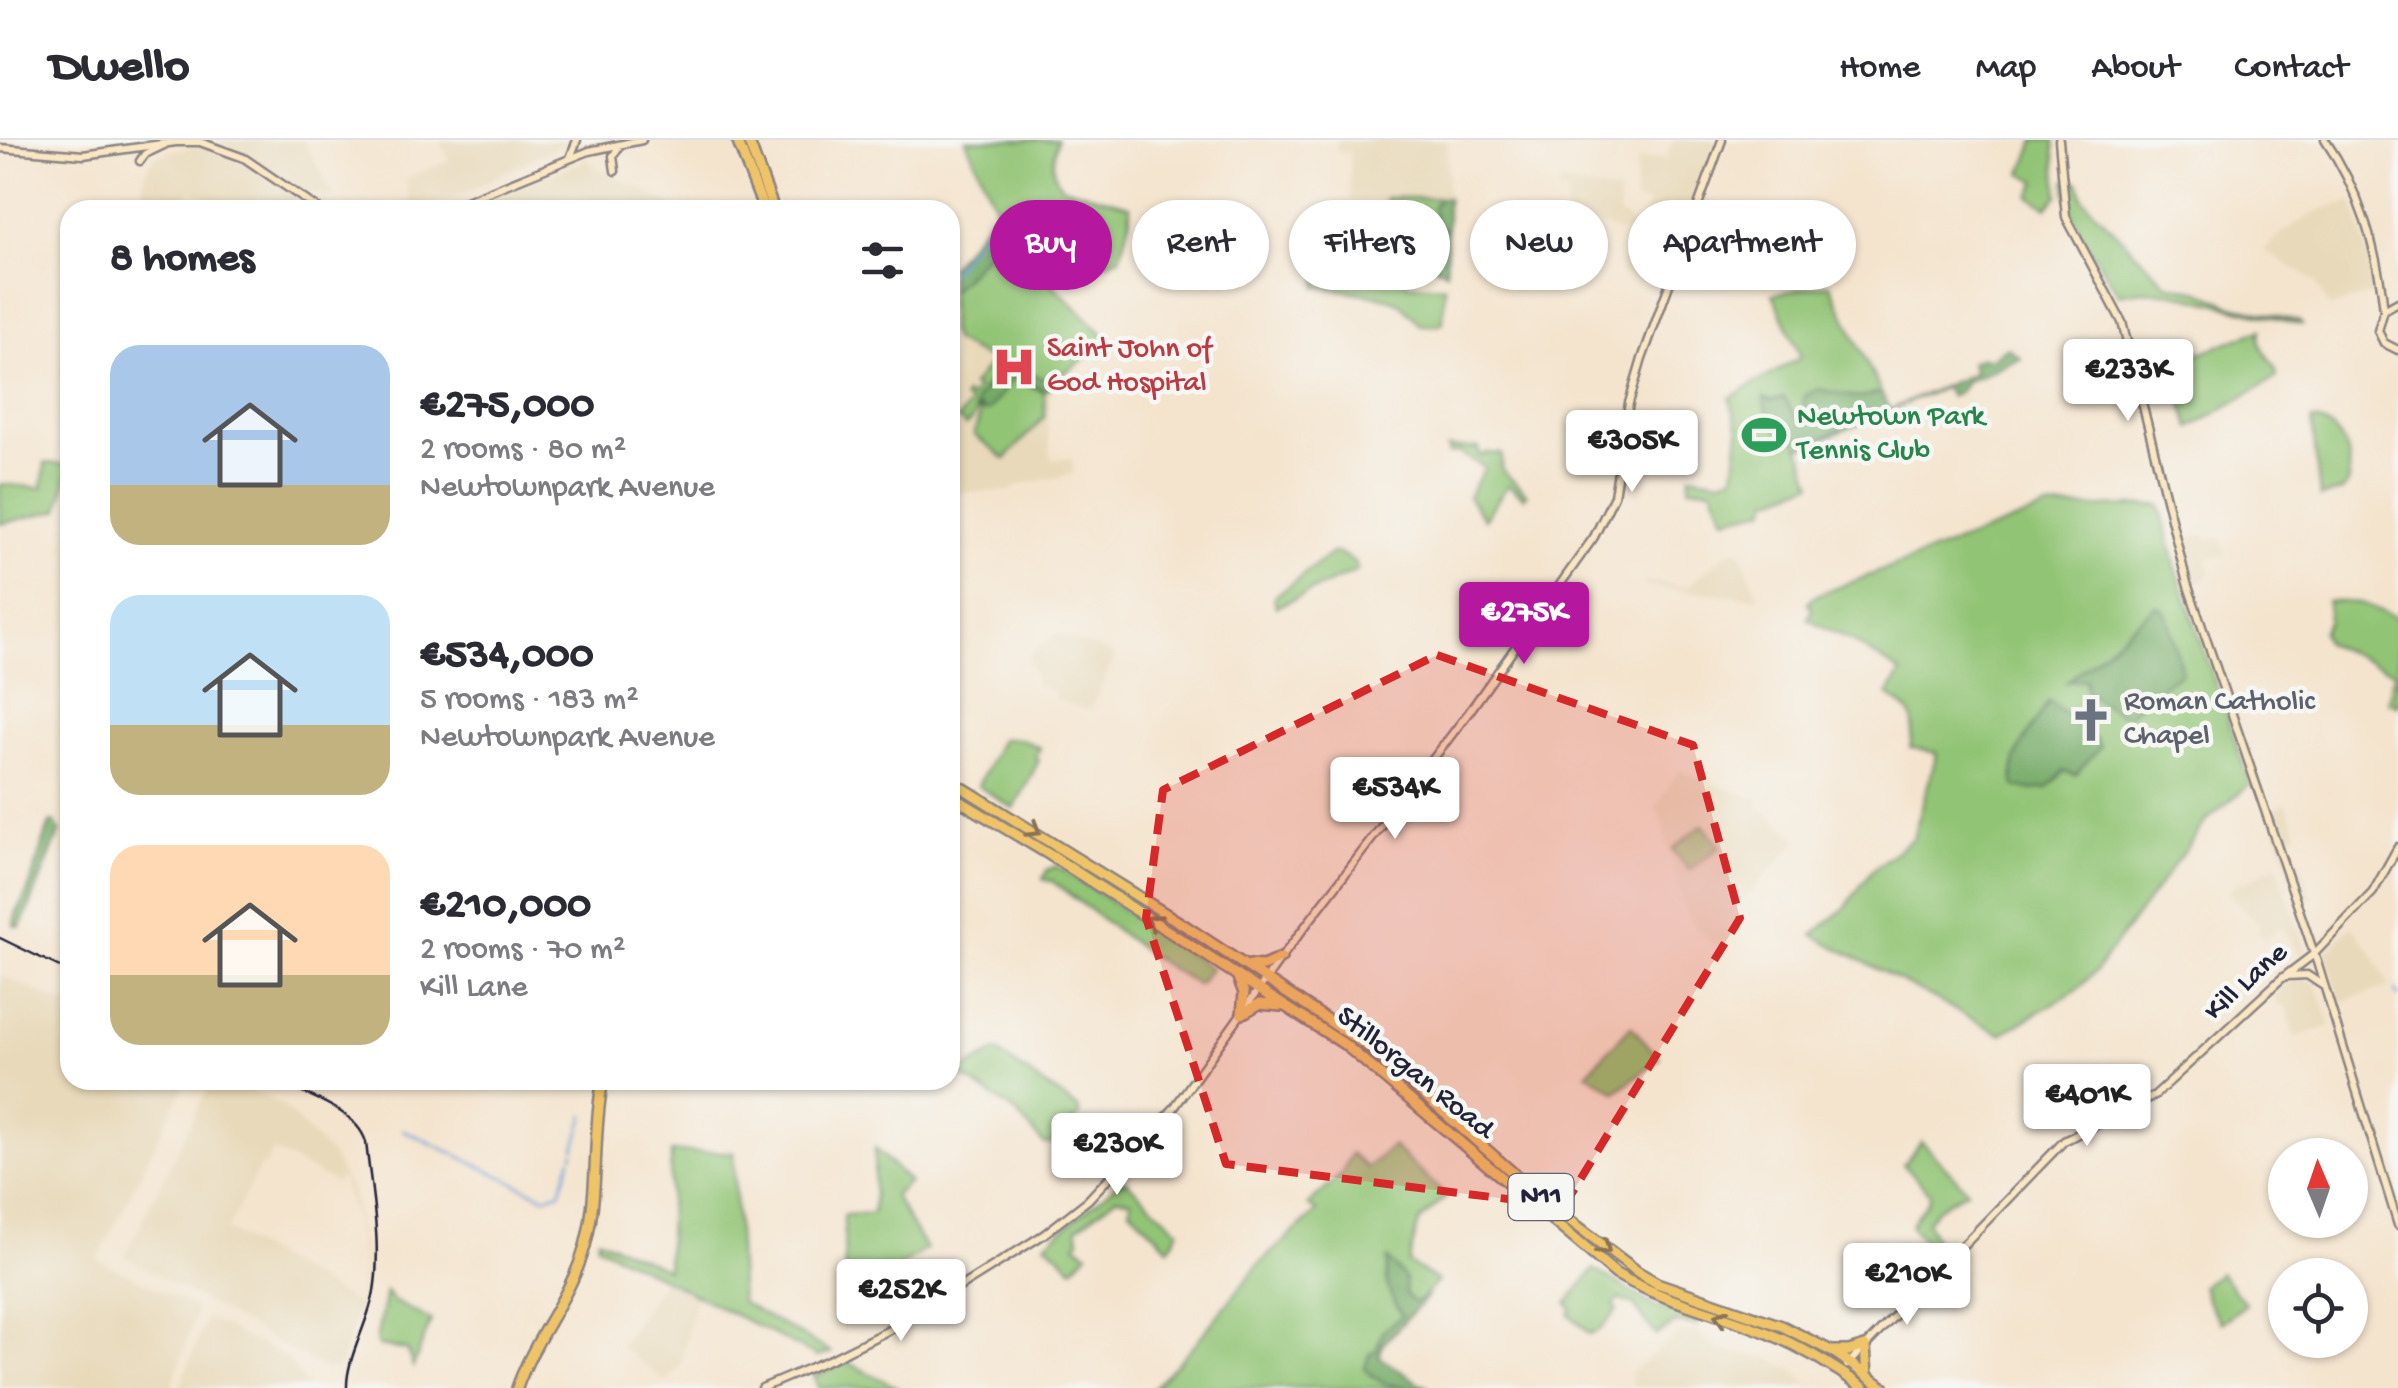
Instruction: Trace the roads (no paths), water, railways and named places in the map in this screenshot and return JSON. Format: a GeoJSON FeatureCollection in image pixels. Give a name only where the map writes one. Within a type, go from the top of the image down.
{"type":"FeatureCollection","features":[{"type":"Feature","properties":{"kind":"highway"},"geometry":{"type":"LineString","coordinates":[[738,140],[761,200]]}},
{"type":"Feature","properties":{"kind":"highway"},"geometry":{"type":"LineString","coordinates":[[748,140],[770,200]]}},
{"type":"Feature","properties":{"kind":"highway","name":"Stillorgan Road"},"geometry":{"type":"LineString","coordinates":[[960,786],[1243,962],[1370,1048],[1614,1256],[1658,1283],[1758,1316],[1849,1362]]}},
{"type":"Feature","properties":{"kind":"highway","name":"Stillorgan Road"},"geometry":{"type":"LineString","coordinates":[[960,800],[1259,988],[1372,1066],[1533,1208],[1616,1274],[1654,1294],[1767,1332],[1845,1374]]}},
{"type":"Feature","properties":{"kind":"highway"},"geometry":{"type":"LineString","coordinates":[[1243,962],[1263,966],[1281,958],[1284,990]]}},
{"type":"Feature","properties":{"kind":"highway"},"geometry":{"type":"LineString","coordinates":[[1235,973],[1244,993],[1242,1014]]}},
{"type":"Feature","properties":{"kind":"highway"},"geometry":{"type":"LineString","coordinates":[[1242,1014],[1269,1002],[1290,1010]]}},
{"type":"Feature","properties":{"kind":"highway"},"geometry":{"type":"LineString","coordinates":[[517,1388],[573,1279],[588,1236],[601,1090]]}},
{"type":"Feature","properties":{"kind":"highway"},"geometry":{"type":"LineString","coordinates":[[1830,1350],[1848,1351],[1865,1346],[1868,1376]]}},
{"type":"Feature","properties":{"kind":"highway","name":"N11"},"geometry":{"type":"LineString","coordinates":[[1849,1362],[1884,1388]]}},
{"type":"Feature","properties":{"kind":"highway","name":"N11"},"geometry":{"type":"LineString","coordinates":[[1845,1374],[1864,1388]]}},
{"type":"Feature","properties":{"kind":"main road"},"geometry":{"type":"LineString","coordinates":[[569,159],[577,140]]}},
{"type":"Feature","properties":{"kind":"main road"},"geometry":{"type":"LineString","coordinates":[[469,200],[569,159],[642,140]]}},
{"type":"Feature","properties":{"kind":"main road"},"geometry":{"type":"LineString","coordinates":[[762,1388],[834,1358],[910,1318],[1028,1244],[1088,1200],[1174,1108],[1281,958],[1369,848],[1584,553],[1606,514],[1616,484],[1634,383],[1722,140]]}},
{"type":"Feature","properties":{"kind":"main road"},"geometry":{"type":"LineString","coordinates":[[2059,140],[2066,217],[2122,322],[2186,577],[2314,954],[2398,1225]]}},
{"type":"Feature","properties":{"kind":"main road"},"geometry":{"type":"LineString","coordinates":[[2325,140],[2354,188],[2379,278],[2384,310],[2379,334],[2384,343],[2398,350]]}},
{"type":"Feature","properties":{"kind":"main road"},"geometry":{"type":"LineString","coordinates":[[0,148],[83,155],[200,142],[232,152],[305,200]]}},
{"type":"Feature","properties":{"kind":"main road"},"geometry":{"type":"LineString","coordinates":[[140,160],[166,143]]}},
{"type":"Feature","properties":{"kind":"main road"},"geometry":{"type":"LineString","coordinates":[[616,170],[613,156],[621,144]]}},
{"type":"Feature","properties":{"kind":"main road"},"geometry":{"type":"LineString","coordinates":[[2379,278],[2396,302],[2384,310]]}},
{"type":"Feature","properties":{"kind":"main road","name":"Kill Lane"},"geometry":{"type":"LineString","coordinates":[[1845,1374],[1849,1362],[2064,1141],[2155,1095],[2314,954],[2374,892],[2398,847]]}},
{"type":"Feature","properties":{"kind":"main road"},"geometry":{"type":"LineString","coordinates":[[2286,976],[2306,976],[2325,988]]}},
{"type":"Feature","properties":{"kind":"waterway"},"geometry":{"type":"LineString","coordinates":[[960,261],[990,223]]}},
{"type":"Feature","properties":{"kind":"waterway"},"geometry":{"type":"LineString","coordinates":[[2395,990],[2398,996]]}},
{"type":"Feature","properties":{"kind":"waterway"},"geometry":{"type":"LineString","coordinates":[[575,1148],[585,1115]]}},
{"type":"Feature","properties":{"kind":"waterway"},"geometry":{"type":"LineString","coordinates":[[403,1130],[545,1197],[560,1192],[571,1159]]}},
{"type":"Feature","properties":{"kind":"tram line"},"geometry":{"type":"LineString","coordinates":[[0,938],[60,967]]}},
{"type":"Feature","properties":{"kind":"tram line"},"geometry":{"type":"LineString","coordinates":[[298,1090],[341,1112],[360,1130],[366,1142],[375,1216],[376,1273],[347,1388]]}},
{"type":"Feature","properties":{"kind":"place","name":"Saint John of God Hospital"},"geometry":{"type":"Point","coordinates":[1014,367]}},
{"type":"Feature","properties":{"kind":"place","name":"Newtown Park Tennis Club"},"geometry":{"type":"Point","coordinates":[1764,435]}},
{"type":"Feature","properties":{"kind":"place","name":"Roman Catholic Chapel"},"geometry":{"type":"Point","coordinates":[2091,720]}}]}
